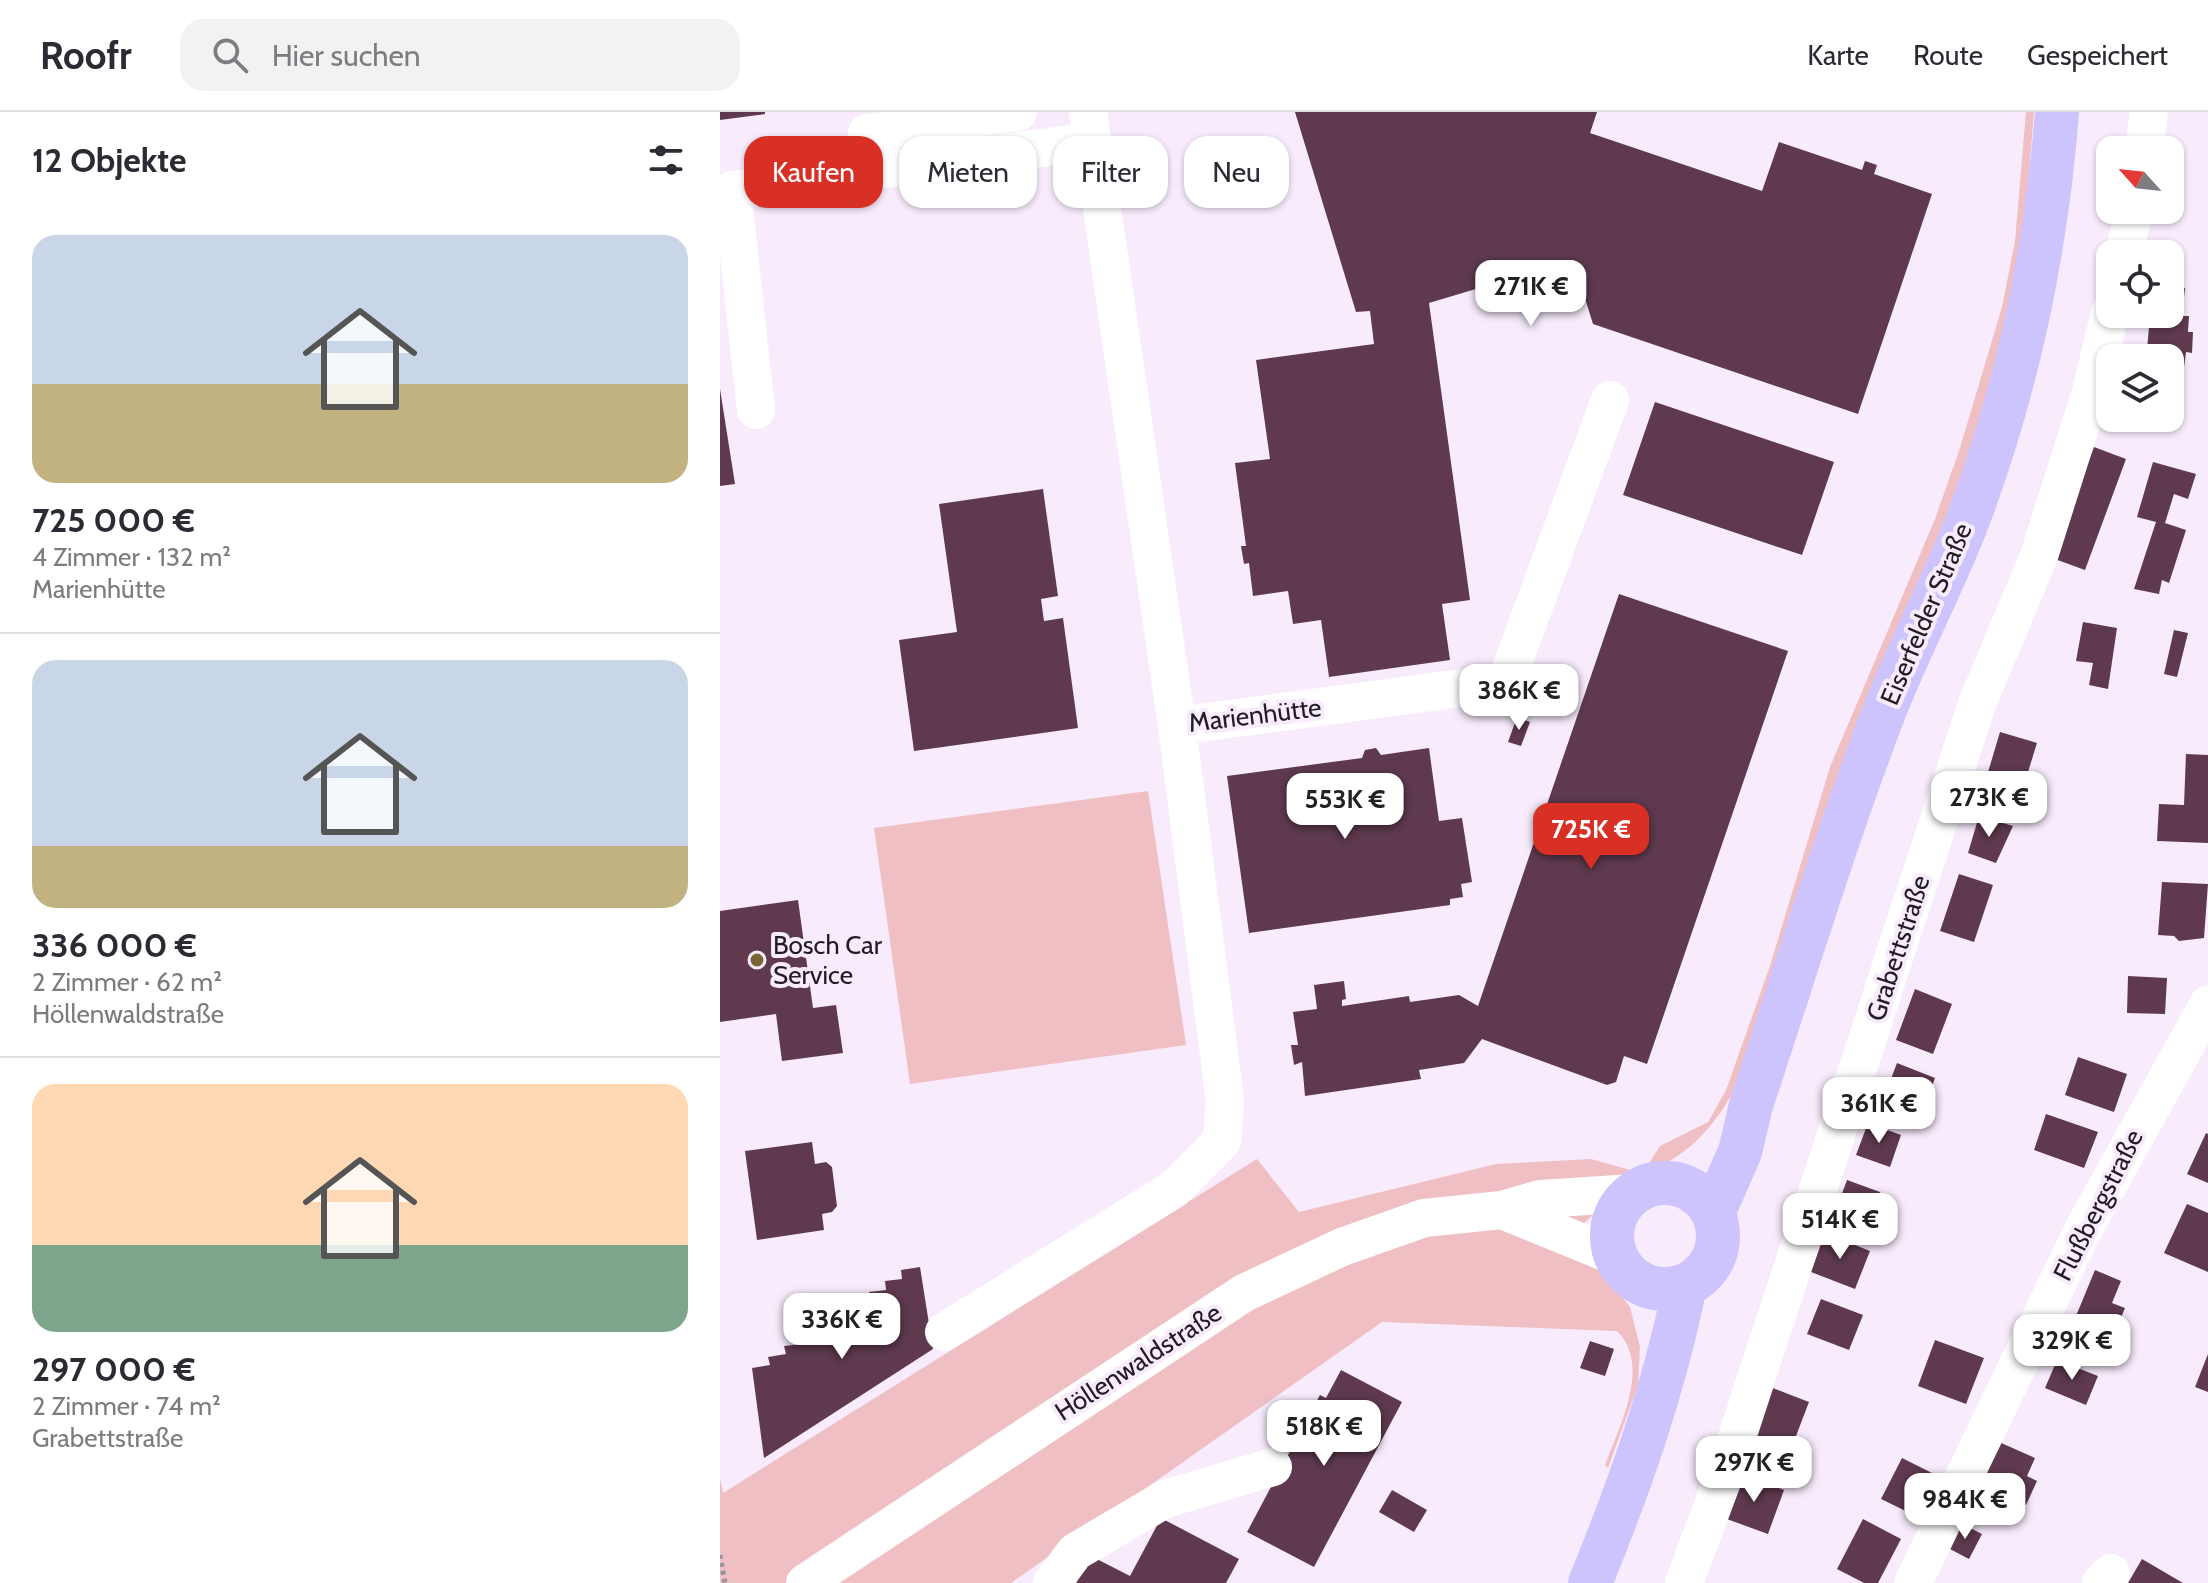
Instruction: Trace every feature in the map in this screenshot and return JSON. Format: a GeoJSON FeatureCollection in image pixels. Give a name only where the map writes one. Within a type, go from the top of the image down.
{"type":"FeatureCollection","features":[{"type":"Feature","properties":{"kind":"main road","name":"Eiserfelder Straße"},"geometry":{"type":"LineString","coordinates":[[1713,1213],[1740,1152],[1751,1105],[1857,785],[1883,715],[1965,526],[2000,428],[2029,316],[2050,205],[2057,112]]}},
{"type":"Feature","properties":{"kind":"main road","name":"Eiserfelder Straße"},"geometry":{"type":"LineString","coordinates":[[1651,1188],[1708,1155],[1751,1105]]}},
{"type":"Feature","properties":{"kind":"main road"},"geometry":{"type":"LineString","coordinates":[[1590,1583],[1647,1436],[1668,1368],[1658,1309],[1648,1276],[1611,1239],[1614,1221],[1621,1205],[1651,1188],[1695,1193],[1713,1213],[1718,1230],[1714,1255],[1699,1277],[1648,1276]]}},
{"type":"Feature","properties":{"kind":"street"},"geometry":{"type":"LineString","coordinates":[[867,133],[1018,112]]}},
{"type":"Feature","properties":{"kind":"street"},"geometry":{"type":"LineString","coordinates":[[756,410],[732,190],[1090,126]]}},
{"type":"Feature","properties":{"kind":"street","name":"Marienhütte"},"geometry":{"type":"LineString","coordinates":[[1090,126],[1177,726],[1506,682],[1610,400]]}},
{"type":"Feature","properties":{"kind":"street","name":"Grabettstraße"},"geometry":{"type":"LineString","coordinates":[[1684,1583],[1727,1468],[1977,704],[2039,556],[2091,392],[2106,328]]}},
{"type":"Feature","properties":{"kind":"street"},"geometry":{"type":"LineString","coordinates":[[944,1332],[1174,1189],[1222,1141],[1225,1101],[1177,726]]}},
{"type":"Feature","properties":{"kind":"street","name":"Flußbergstraße"},"geometry":{"type":"LineString","coordinates":[[1913,1583],[2083,1230],[2208,1005]]}},
{"type":"Feature","properties":{"kind":"street","name":"Höllenwaldstraße"},"geometry":{"type":"LineString","coordinates":[[821,1573],[1244,1293],[1342,1247],[1424,1218],[1502,1210],[1540,1199],[1651,1188]]}},
{"type":"Feature","properties":{"kind":"street","name":"Höllenwaldstraße"},"geometry":{"type":"LineString","coordinates":[[1502,1210],[1648,1276]]}},
{"type":"Feature","properties":{"kind":"street"},"geometry":{"type":"LineString","coordinates":[[1052,1583],[1075,1552],[1165,1499],[1273,1467]]}},
{"type":"Feature","properties":{"kind":"path"},"geometry":{"type":"LineString","coordinates":[[720,1555],[725,1583]]}},
{"type":"Feature","properties":{"kind":"shaded area"},"geometry":{"type":"Polygon","coordinates":[[[2026,112],[2034,112],[2023,246],[1984,414],[1732,1094],[1715,1120],[1695,1142],[1672,1160],[1643,1173],[1660,1146],[1708,1122],[1726,1090],[1769,969],[1830,767],[1935,519],[2002,307],[2015,241],[2026,112]]]}},
{"type":"Feature","properties":{"kind":"shaded area"},"geometry":{"type":"Polygon","coordinates":[[[1148,791],[1186,1045],[910,1084],[874,828],[1148,791]]]}},
{"type":"Feature","properties":{"kind":"shaded area"},"geometry":{"type":"Polygon","coordinates":[[[1257,1159],[1299,1212],[1496,1164],[1591,1159],[1641,1173],[1583,1224],[1613,1285],[1630,1307],[1640,1347],[1638,1385],[1608,1468],[1605,1465],[1624,1415],[1632,1378],[1632,1361],[1627,1345],[1617,1331],[1382,1322],[1011,1583],[720,1583],[720,1478],[723,1493],[1257,1159]]]}},
{"type":"Feature","properties":{"kind":"building"},"geometry":{"type":"Polygon","coordinates":[[[720,112],[765,112],[765,114],[720,120],[720,112]]]}},
{"type":"Feature","properties":{"kind":"building"},"geometry":{"type":"Polygon","coordinates":[[[1295,112],[1597,112],[1590,133],[1762,191],[1779,142],[1862,170],[1865,161],[1877,165],[1874,174],[1932,194],[1858,414],[1593,324],[1573,260],[1429,303],[1470,600],[1442,604],[1450,660],[1329,677],[1321,620],[1293,624],[1288,591],[1253,596],[1249,563],[1244,564],[1241,546],[1246,546],[1235,463],[1270,459],[1256,360],[1374,344],[1370,311],[1356,312],[1295,112]]]}},
{"type":"Feature","properties":{"kind":"building"},"geometry":{"type":"Polygon","coordinates":[[[2184,316],[2189,316],[2188,332],[2193,332],[2192,353],[2186,352],[2184,367],[2184,344],[2147,344],[2149,328],[2184,328],[2184,316]]]}},
{"type":"Feature","properties":{"kind":"building"},"geometry":{"type":"Polygon","coordinates":[[[720,389],[735,484],[720,486],[720,389]]]}},
{"type":"Feature","properties":{"kind":"building"},"geometry":{"type":"Polygon","coordinates":[[[1655,402],[1834,462],[1802,555],[1623,495],[1655,402]]]}},
{"type":"Feature","properties":{"kind":"building"},"geometry":{"type":"Polygon","coordinates":[[[2094,447],[2126,459],[2085,570],[2052,558],[2094,447]]]}},
{"type":"Feature","properties":{"kind":"building"},"geometry":{"type":"Polygon","coordinates":[[[2153,462],[2196,474],[2188,499],[2174,494],[2165,523],[2186,530],[2169,583],[2162,580],[2159,594],[2134,589],[2156,522],[2137,517],[2153,462]]]}},
{"type":"Feature","properties":{"kind":"building"},"geometry":{"type":"Polygon","coordinates":[[[1043,489],[1058,596],[1041,599],[1044,621],[1063,618],[1078,728],[914,751],[899,640],[957,632],[939,504],[1043,489]]]}},
{"type":"Feature","properties":{"kind":"building"},"geometry":{"type":"Polygon","coordinates":[[[1619,594],[1788,651],[1647,1064],[1624,1056],[1616,1082],[1607,1085],[1482,1039],[1464,1063],[1419,1070],[1421,1079],[1305,1096],[1302,1062],[1294,1065],[1291,1045],[1298,1045],[1293,1012],[1317,1009],[1314,985],[1344,981],[1346,999],[1342,1000],[1342,1006],[1409,996],[1410,1002],[1459,995],[1478,1006],[1619,594]]]}},
{"type":"Feature","properties":{"kind":"building"},"geometry":{"type":"Polygon","coordinates":[[[2083,622],[2117,628],[2108,689],[2089,685],[2093,663],[2076,661],[2083,622]]]}},
{"type":"Feature","properties":{"kind":"building"},"geometry":{"type":"Polygon","coordinates":[[[2174,630],[2188,633],[2177,677],[2164,674],[2174,630]]]}},
{"type":"Feature","properties":{"kind":"building"},"geometry":{"type":"Polygon","coordinates":[[[1517,717],[1530,722],[1521,746],[1508,742],[1517,717]]]}},
{"type":"Feature","properties":{"kind":"building"},"geometry":{"type":"Polygon","coordinates":[[[2000,732],[2037,743],[2019,801],[1983,789],[2000,732]]]}},
{"type":"Feature","properties":{"kind":"building"},"geometry":{"type":"Polygon","coordinates":[[[1376,748],[1381,755],[1429,748],[1439,821],[1462,818],[1472,882],[1461,884],[1463,897],[1450,899],[1450,905],[1249,933],[1227,776],[1362,758],[1365,750],[1376,748]]]}},
{"type":"Feature","properties":{"kind":"building"},"geometry":{"type":"Polygon","coordinates":[[[2186,754],[2208,755],[2208,843],[2157,841],[2159,804],[2184,805],[2186,754]]]}},
{"type":"Feature","properties":{"kind":"building"},"geometry":{"type":"Polygon","coordinates":[[[1979,816],[2013,826],[1996,863],[1968,853],[1979,816]]]}},
{"type":"Feature","properties":{"kind":"building"},"geometry":{"type":"Polygon","coordinates":[[[1959,874],[1993,885],[1974,942],[1940,931],[1959,874]]]}},
{"type":"Feature","properties":{"kind":"building"},"geometry":{"type":"Polygon","coordinates":[[[2162,882],[2208,884],[2204,938],[2179,941],[2174,936],[2158,935],[2162,882]]]}},
{"type":"Feature","properties":{"kind":"building"},"geometry":{"type":"Polygon","coordinates":[[[798,900],[813,1008],[836,1005],[843,1053],[782,1061],[776,1014],[720,1022],[720,911],[798,900]]]}},
{"type":"Feature","properties":{"kind":"building"},"geometry":{"type":"Polygon","coordinates":[[[2128,976],[2167,978],[2165,1014],[2127,1013],[2128,976]]]}},
{"type":"Feature","properties":{"kind":"building"},"geometry":{"type":"Polygon","coordinates":[[[1915,989],[1952,1004],[1933,1054],[1896,1040],[1915,989]]]}},
{"type":"Feature","properties":{"kind":"building"},"geometry":{"type":"Polygon","coordinates":[[[2078,1057],[2127,1074],[2114,1112],[2065,1095],[2078,1057]]]}},
{"type":"Feature","properties":{"kind":"building"},"geometry":{"type":"Polygon","coordinates":[[[1897,1063],[1935,1078],[1922,1114],[1883,1100],[1897,1063]]]}},
{"type":"Feature","properties":{"kind":"building"},"geometry":{"type":"Polygon","coordinates":[[[2046,1114],[2098,1132],[2084,1168],[2034,1150],[2046,1114]]]}},
{"type":"Feature","properties":{"kind":"building"},"geometry":{"type":"Polygon","coordinates":[[[1868,1123],[1901,1135],[1890,1167],[1856,1155],[1868,1123]]]}},
{"type":"Feature","properties":{"kind":"building"},"geometry":{"type":"Polygon","coordinates":[[[2208,1134],[2208,1183],[2187,1174],[2208,1134]]]}},
{"type":"Feature","properties":{"kind":"building"},"geometry":{"type":"Polygon","coordinates":[[[812,1142],[815,1164],[826,1162],[832,1167],[837,1206],[832,1212],[822,1214],[824,1230],[757,1240],[745,1151],[812,1142]]]}},
{"type":"Feature","properties":{"kind":"building"},"geometry":{"type":"Polygon","coordinates":[[[1847,1180],[1880,1192],[1866,1229],[1833,1218],[1847,1180]]]}},
{"type":"Feature","properties":{"kind":"building"},"geometry":{"type":"Polygon","coordinates":[[[2187,1204],[2208,1213],[2208,1272],[2164,1253],[2187,1204]]]}},
{"type":"Feature","properties":{"kind":"building"},"geometry":{"type":"Polygon","coordinates":[[[1825,1233],[1870,1251],[1855,1289],[1811,1272],[1825,1233]]]}},
{"type":"Feature","properties":{"kind":"building"},"geometry":{"type":"Polygon","coordinates":[[[920,1267],[933,1349],[764,1458],[752,1368],[770,1365],[768,1357],[786,1354],[784,1346],[802,1344],[801,1335],[819,1333],[818,1326],[838,1323],[836,1314],[854,1311],[852,1302],[871,1300],[869,1292],[886,1290],[885,1281],[902,1279],[901,1270],[920,1267]]]}},
{"type":"Feature","properties":{"kind":"building"},"geometry":{"type":"Polygon","coordinates":[[[2095,1270],[2121,1281],[2112,1303],[2125,1308],[2110,1344],[2071,1328],[2095,1270]]]}},
{"type":"Feature","properties":{"kind":"building"},"geometry":{"type":"Polygon","coordinates":[[[1821,1299],[1863,1315],[1849,1350],[1807,1334],[1821,1299]]]}},
{"type":"Feature","properties":{"kind":"building"},"geometry":{"type":"Polygon","coordinates":[[[1935,1340],[1984,1358],[1966,1404],[1918,1386],[1935,1340]]]}},
{"type":"Feature","properties":{"kind":"building"},"geometry":{"type":"Polygon","coordinates":[[[1590,1341],[1614,1349],[1605,1376],[1580,1368],[1590,1341]]]}},
{"type":"Feature","properties":{"kind":"building"},"geometry":{"type":"Polygon","coordinates":[[[2208,1354],[2208,1392],[2195,1387],[2208,1354]]]}},
{"type":"Feature","properties":{"kind":"building"},"geometry":{"type":"Polygon","coordinates":[[[2057,1360],[2098,1376],[2086,1405],[2045,1388],[2057,1360]]]}},
{"type":"Feature","properties":{"kind":"building"},"geometry":{"type":"Polygon","coordinates":[[[1341,1370],[1402,1402],[1314,1567],[1247,1532],[1320,1395],[1326,1398],[1341,1370]]]}},
{"type":"Feature","properties":{"kind":"building"},"geometry":{"type":"Polygon","coordinates":[[[1770,1387],[1809,1402],[1783,1470],[1744,1456],[1770,1387]]]}},
{"type":"Feature","properties":{"kind":"building"},"geometry":{"type":"Polygon","coordinates":[[[1999,1442],[2035,1458],[2027,1476],[2037,1481],[2026,1505],[1980,1483],[1999,1442]]]}},
{"type":"Feature","properties":{"kind":"building"},"geometry":{"type":"Polygon","coordinates":[[[1902,1458],[1940,1477],[1920,1518],[1881,1499],[1902,1458]]]}},
{"type":"Feature","properties":{"kind":"building"},"geometry":{"type":"Polygon","coordinates":[[[1740,1474],[1784,1490],[1768,1534],[1724,1518],[1740,1474]]]}},
{"type":"Feature","properties":{"kind":"building"},"geometry":{"type":"Polygon","coordinates":[[[1392,1490],[1427,1510],[1414,1532],[1379,1512],[1392,1490]]]}},
{"type":"Feature","properties":{"kind":"building"},"geometry":{"type":"Polygon","coordinates":[[[1161,1518],[1239,1559],[1226,1583],[1076,1583],[1091,1556],[1130,1576],[1161,1518]]]}},
{"type":"Feature","properties":{"kind":"building"},"geometry":{"type":"Polygon","coordinates":[[[1863,1519],[1901,1539],[1878,1583],[1864,1583],[1837,1569],[1863,1519]]]}},
{"type":"Feature","properties":{"kind":"building"},"geometry":{"type":"Polygon","coordinates":[[[1960,1523],[1982,1534],[1969,1559],[1948,1548],[1960,1523]]]}},
{"type":"Feature","properties":{"kind":"building"},"geometry":{"type":"Polygon","coordinates":[[[2142,1559],[2183,1583],[2128,1583],[2142,1559]]]}},
{"type":"Feature","properties":{"kind":"place","name":"Bosch Car Service"},"geometry":{"type":"Point","coordinates":[757,960]}}]}
